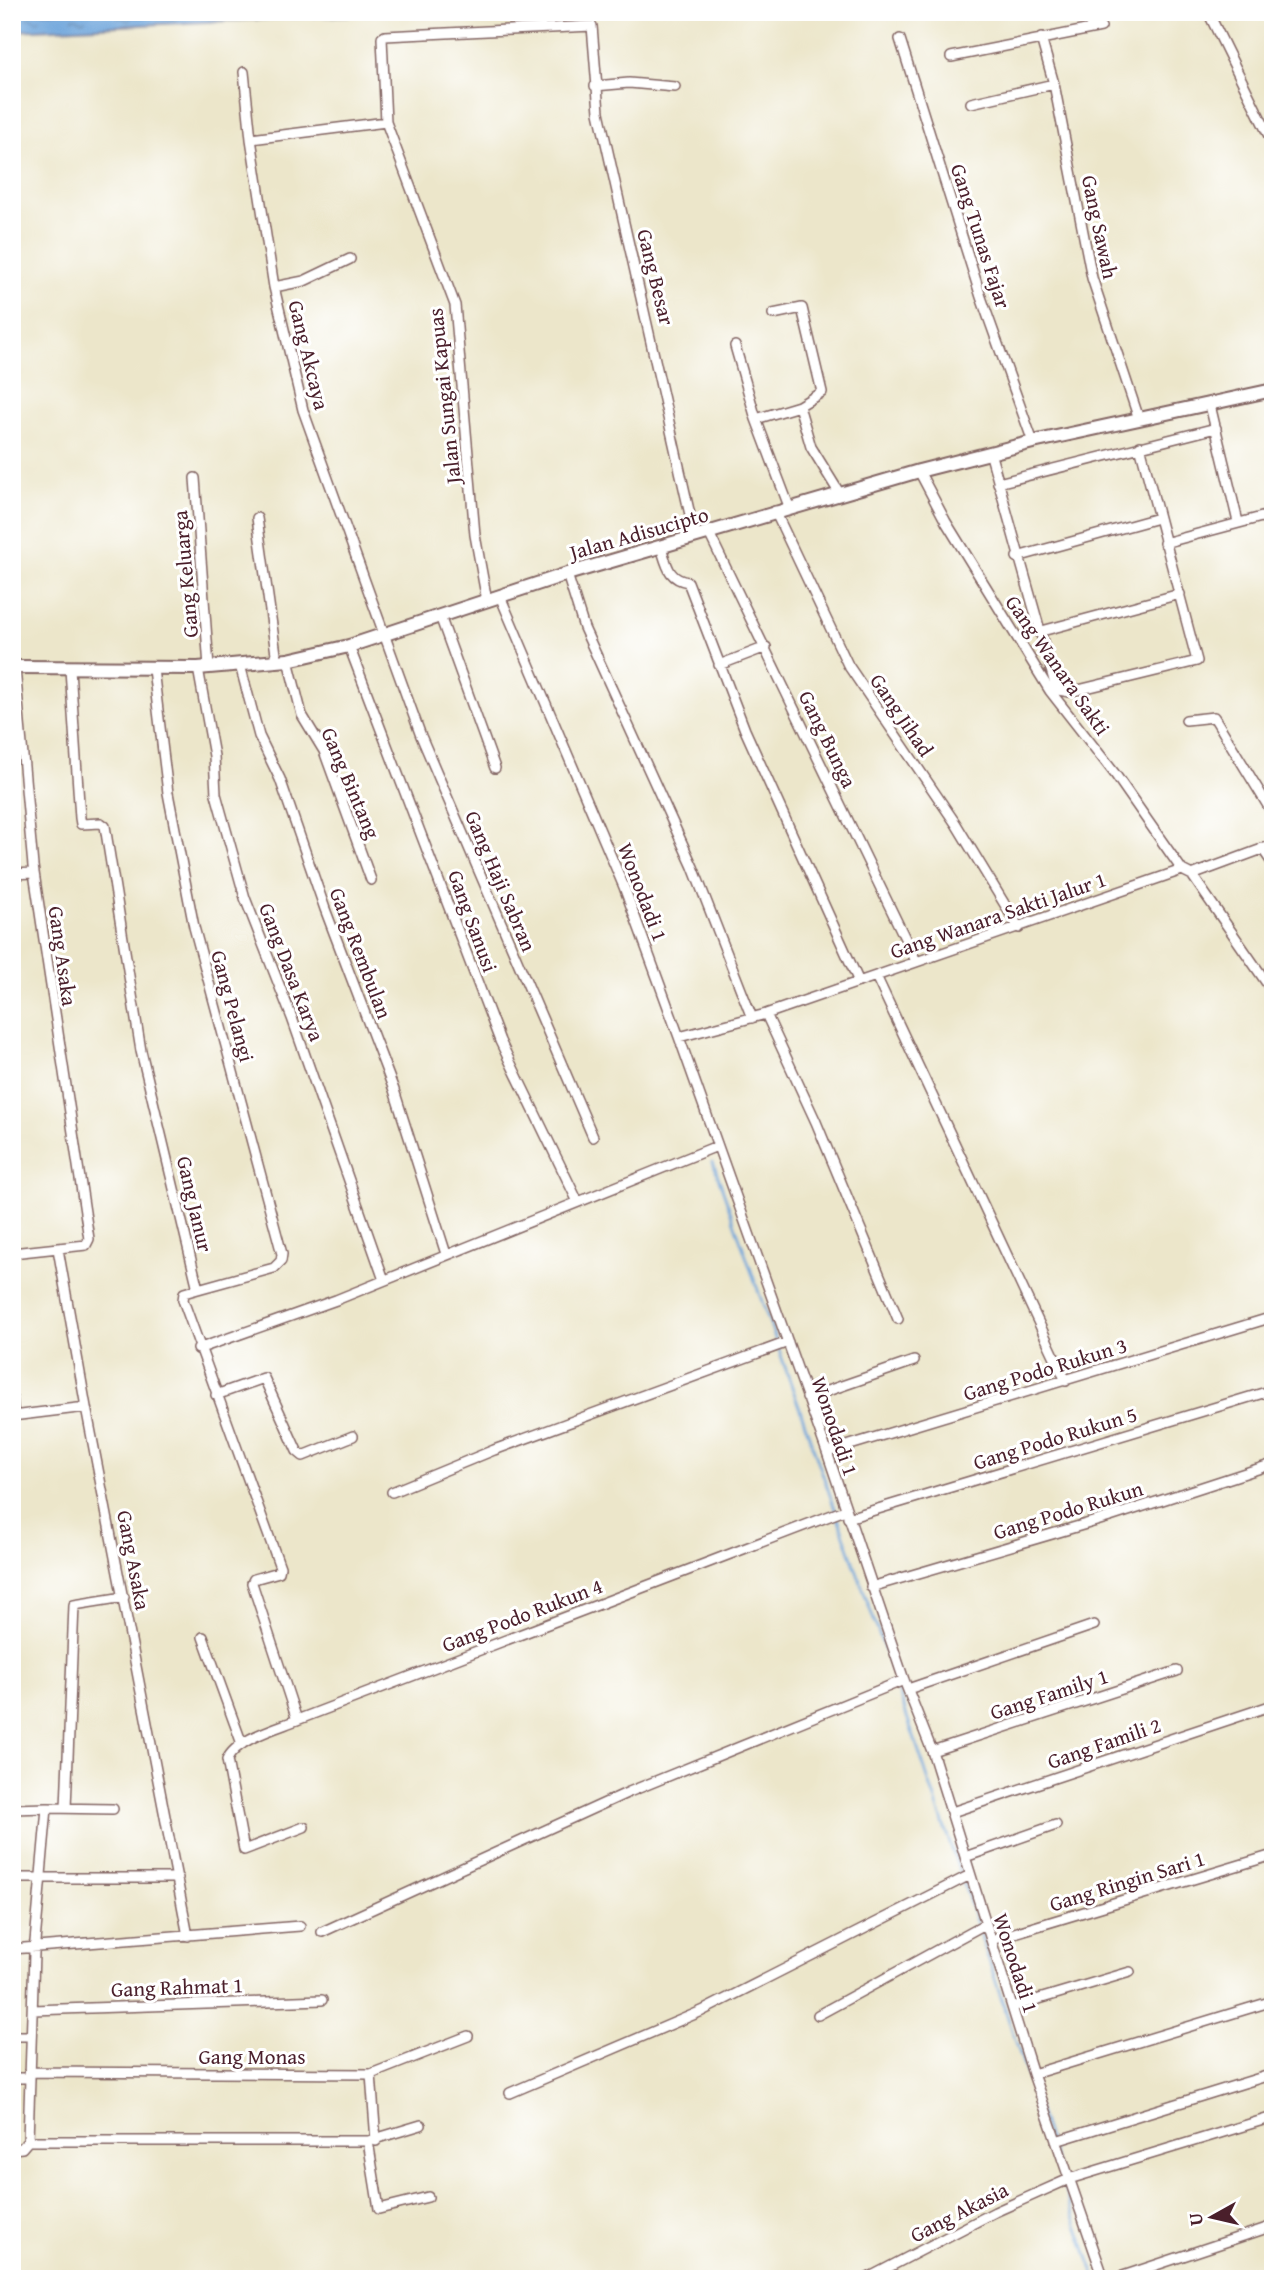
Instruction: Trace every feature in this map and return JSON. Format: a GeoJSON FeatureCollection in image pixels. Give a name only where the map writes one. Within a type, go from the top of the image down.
{"type":"FeatureCollection","features":[{"type":"Feature","properties":{"kind":"main road","name":"Jalan Adisucipto"},"geometry":{"type":"LineString","coordinates":[[14,668],[204,668],[283,661],[349,646],[775,511],[919,471],[1033,442],[1273,390]]}},
{"type":"Feature","properties":{"kind":"street"},"geometry":{"type":"LineString","coordinates":[[1208,12],[1273,144]]}},
{"type":"Feature","properties":{"kind":"street","name":"Gang Besar"},"geometry":{"type":"LineString","coordinates":[[389,36],[591,25],[595,86],[695,537]]}},
{"type":"Feature","properties":{"kind":"street"},"geometry":{"type":"LineString","coordinates":[[951,57],[1101,27]]}},
{"type":"Feature","properties":{"kind":"street","name":"Jalan Sungai Kapuas"},"geometry":{"type":"LineString","coordinates":[[389,36],[382,38],[383,105],[386,122],[455,304],[475,535],[487,601]]}},
{"type":"Feature","properties":{"kind":"street","name":"Gang Sawah"},"geometry":{"type":"LineString","coordinates":[[1041,38],[1054,85],[1092,278],[1139,419]]}},
{"type":"Feature","properties":{"kind":"street","name":"Gang Tunas Fajar"},"geometry":{"type":"LineString","coordinates":[[900,39],[981,297],[1033,442]]}},
{"type":"Feature","properties":{"kind":"street","name":"Gang Akcaya"},"geometry":{"type":"LineString","coordinates":[[244,72],[251,139],[274,287],[303,410],[386,634]]}},
{"type":"Feature","properties":{"kind":"street"},"geometry":{"type":"LineString","coordinates":[[595,86],[629,83],[675,87]]}},
{"type":"Feature","properties":{"kind":"street"},"geometry":{"type":"LineString","coordinates":[[971,103],[1054,85]]}},
{"type":"Feature","properties":{"kind":"street"},"geometry":{"type":"LineString","coordinates":[[251,139],[386,122]]}},
{"type":"Feature","properties":{"kind":"street"},"geometry":{"type":"LineString","coordinates":[[274,287],[304,281],[350,259]]}},
{"type":"Feature","properties":{"kind":"street"},"geometry":{"type":"LineString","coordinates":[[756,419],[799,405],[822,392],[802,308],[773,314]]}},
{"type":"Feature","properties":{"kind":"street"},"geometry":{"type":"LineString","coordinates":[[735,346],[756,419],[790,509]]}},
{"type":"Feature","properties":{"kind":"street"},"geometry":{"type":"LineString","coordinates":[[799,405],[811,447],[839,494]]}},
{"type":"Feature","properties":{"kind":"street"},"geometry":{"type":"LineString","coordinates":[[1210,405],[1238,522]]}},
{"type":"Feature","properties":{"kind":"street"},"geometry":{"type":"LineString","coordinates":[[998,483],[1216,428]]}},
{"type":"Feature","properties":{"kind":"street"},"geometry":{"type":"LineString","coordinates":[[990,452],[1038,632],[1056,688],[1064,691],[1196,663],[1140,446]]}},
{"type":"Feature","properties":{"kind":"street","name":"Gang Wanara Sakti"},"geometry":{"type":"LineString","coordinates":[[919,471],[946,522],[1050,691],[1115,774],[1182,870]]}},
{"type":"Feature","properties":{"kind":"street","name":"Gang Keluarga"},"geometry":{"type":"LineString","coordinates":[[195,478],[204,668]]}},
{"type":"Feature","properties":{"kind":"street","name":"Gang Jihad"},"geometry":{"type":"LineString","coordinates":[[775,511],[848,665],[956,824],[1019,928]]}},
{"type":"Feature","properties":{"kind":"street"},"geometry":{"type":"LineString","coordinates":[[1164,543],[1273,514]]}},
{"type":"Feature","properties":{"kind":"street","name":"Gang Bintang"},"geometry":{"type":"LineString","coordinates":[[257,518],[268,610],[283,661],[302,715],[324,751],[371,880]]}},
{"type":"Feature","properties":{"kind":"street"},"geometry":{"type":"LineString","coordinates":[[1017,557],[1158,519]]}},
{"type":"Feature","properties":{"kind":"street","name":"Gang Bunga"},"geometry":{"type":"LineString","coordinates":[[709,533],[916,961]]}},
{"type":"Feature","properties":{"kind":"street"},"geometry":{"type":"LineString","coordinates":[[661,547],[670,574],[675,580],[688,582],[719,665],[859,982]]}},
{"type":"Feature","properties":{"kind":"street"},"geometry":{"type":"LineString","coordinates":[[567,575],[584,628],[693,867],[752,1018]]}},
{"type":"Feature","properties":{"kind":"street"},"geometry":{"type":"LineString","coordinates":[[1038,632],[1180,594]]}},
{"type":"Feature","properties":{"kind":"street","name":"Wonodadi 1"},"geometry":{"type":"LineString","coordinates":[[500,596],[624,887],[679,1037],[827,1452],[903,1680],[953,1812],[981,1926],[991,1940],[1033,2074],[1104,2279]]}},
{"type":"Feature","properties":{"kind":"street"},"geometry":{"type":"LineString","coordinates":[[440,617],[495,768]]}},
{"type":"Feature","properties":{"kind":"street","name":"Gang Haji Sabran"},"geometry":{"type":"LineString","coordinates":[[386,634],[421,736],[593,1136]]}},
{"type":"Feature","properties":{"kind":"street","name":"Gang Sanusi"},"geometry":{"type":"LineString","coordinates":[[349,646],[500,1041],[578,1202]]}},
{"type":"Feature","properties":{"kind":"street"},"geometry":{"type":"LineString","coordinates":[[719,665],[766,648]]}},
{"type":"Feature","properties":{"kind":"street","name":"Gang Rembulan"},"geometry":{"type":"LineString","coordinates":[[240,666],[259,736],[280,779],[325,909],[394,1090],[446,1254]]}},
{"type":"Feature","properties":{"kind":"street","name":"Gang Asaka"},"geometry":{"type":"LineString","coordinates":[[14,668],[34,873],[89,1239],[86,1245],[58,1249],[188,1936]]}},
{"type":"Feature","properties":{"kind":"street","name":"Gang Dasa Karya"},"geometry":{"type":"LineString","coordinates":[[204,668],[216,794],[245,898],[292,1018],[384,1280]]}},
{"type":"Feature","properties":{"kind":"street","name":"Gang Janur"},"geometry":{"type":"LineString","coordinates":[[70,669],[81,824],[100,823],[105,826],[141,1051],[198,1289]]}},
{"type":"Feature","properties":{"kind":"street","name":"Gang Pelangi"},"geometry":{"type":"LineString","coordinates":[[153,669],[168,793],[194,927],[282,1254],[281,1261],[274,1268],[198,1289]]}},
{"type":"Feature","properties":{"kind":"street"},"geometry":{"type":"LineString","coordinates":[[1186,720],[1214,717],[1273,814]]}},
{"type":"Feature","properties":{"kind":"street"},"geometry":{"type":"LineString","coordinates":[[1192,874],[1273,845]]}},
{"type":"Feature","properties":{"kind":"street"},"geometry":{"type":"LineString","coordinates":[[1262,848],[1273,864]]}},
{"type":"Feature","properties":{"kind":"street"},"geometry":{"type":"LineString","coordinates":[[1182,870],[1192,874],[1273,992]]}},
{"type":"Feature","properties":{"kind":"street","name":"Gang Wanara Sakti Jalur 1"},"geometry":{"type":"LineString","coordinates":[[679,1037],[766,1014],[1182,870]]}},
{"type":"Feature","properties":{"kind":"street"},"geometry":{"type":"LineString","coordinates":[[12,874],[34,873]]}},
{"type":"Feature","properties":{"kind":"street"},"geometry":{"type":"LineString","coordinates":[[876,976],[1066,1381]]}},
{"type":"Feature","properties":{"kind":"street"},"geometry":{"type":"LineString","coordinates":[[766,1014],[830,1153],[898,1319]]}},
{"type":"Feature","properties":{"kind":"street"},"geometry":{"type":"LineString","coordinates":[[198,1349],[384,1280],[717,1146]]}},
{"type":"Feature","properties":{"kind":"street"},"geometry":{"type":"LineString","coordinates":[[12,1253],[58,1249]]}},
{"type":"Feature","properties":{"kind":"street"},"geometry":{"type":"LineString","coordinates":[[198,1289],[184,1293],[183,1300],[198,1349],[280,1567],[279,1573],[254,1579],[252,1583],[297,1720]]}},
{"type":"Feature","properties":{"kind":"street","name":"Gang Podo Rukun 3"},"geometry":{"type":"LineString","coordinates":[[827,1452],[1273,1317]]}},
{"type":"Feature","properties":{"kind":"street"},"geometry":{"type":"LineString","coordinates":[[392,1492],[494,1450],[788,1342]]}},
{"type":"Feature","properties":{"kind":"street"},"geometry":{"type":"LineString","coordinates":[[807,1398],[914,1361]]}},
{"type":"Feature","properties":{"kind":"street"},"geometry":{"type":"LineString","coordinates":[[216,1395],[264,1378],[297,1451],[303,1456],[353,1436]]}},
{"type":"Feature","properties":{"kind":"street","name":"Gang Podo Rukun 5"},"geometry":{"type":"LineString","coordinates":[[846,1513],[1273,1390]]}},
{"type":"Feature","properties":{"kind":"street"},"geometry":{"type":"LineString","coordinates":[[12,1398],[13,1416],[86,1407]]}},
{"type":"Feature","properties":{"kind":"street","name":"Gang Podo Rukun"},"geometry":{"type":"LineString","coordinates":[[871,1587],[1111,1517],[1273,1464]]}},
{"type":"Feature","properties":{"kind":"street","name":"Gang Podo Rukun 4"},"geometry":{"type":"LineString","coordinates":[[242,1744],[297,1720],[816,1521],[846,1513]]}},
{"type":"Feature","properties":{"kind":"street"},"geometry":{"type":"LineString","coordinates":[[66,1808],[74,1605],[124,1597]]}},
{"type":"Feature","properties":{"kind":"street"},"geometry":{"type":"LineString","coordinates":[[908,1689],[1094,1625]]}},
{"type":"Feature","properties":{"kind":"street"},"geometry":{"type":"LineString","coordinates":[[203,1637],[242,1744],[227,1760],[243,1849],[304,1827]]}},
{"type":"Feature","properties":{"kind":"street","name":"Gang Family 1"},"geometry":{"type":"LineString","coordinates":[[932,1751],[1177,1671]]}},
{"type":"Feature","properties":{"kind":"street"},"geometry":{"type":"LineString","coordinates":[[322,1931],[629,1792],[903,1680]]}},
{"type":"Feature","properties":{"kind":"street","name":"Gang Famili 2"},"geometry":{"type":"LineString","coordinates":[[953,1812],[1267,1707]]}},
{"type":"Feature","properties":{"kind":"street"},"geometry":{"type":"LineString","coordinates":[[12,2149],[22,2148],[28,2141],[28,2075],[35,1948],[47,1808]]}},
{"type":"Feature","properties":{"kind":"street"},"geometry":{"type":"LineString","coordinates":[[12,1809],[113,1810]]}},
{"type":"Feature","properties":{"kind":"street"},"geometry":{"type":"LineString","coordinates":[[965,1857],[1056,1825]]}},
{"type":"Feature","properties":{"kind":"street","name":"Gang Ringin Sari 1"},"geometry":{"type":"LineString","coordinates":[[991,1940],[1273,1855]]}},
{"type":"Feature","properties":{"kind":"street"},"geometry":{"type":"LineString","coordinates":[[510,2093],[702,2011],[970,1875]]}},
{"type":"Feature","properties":{"kind":"street"},"geometry":{"type":"LineString","coordinates":[[12,1878],[178,1878]]}},
{"type":"Feature","properties":{"kind":"street"},"geometry":{"type":"LineString","coordinates":[[12,1948],[300,1926]]}},
{"type":"Feature","properties":{"kind":"street"},"geometry":{"type":"LineString","coordinates":[[818,2015],[981,1926]]}},
{"type":"Feature","properties":{"kind":"street"},"geometry":{"type":"LineString","coordinates":[[1012,2007],[1130,1972]]}},
{"type":"Feature","properties":{"kind":"street","name":"Gang Rahmat 1"},"geometry":{"type":"LineString","coordinates":[[33,2010],[322,2000]]}},
{"type":"Feature","properties":{"kind":"street"},"geometry":{"type":"LineString","coordinates":[[1033,2074],[1273,2001]]}},
{"type":"Feature","properties":{"kind":"street"},"geometry":{"type":"LineString","coordinates":[[12,2036],[31,2036]]}},
{"type":"Feature","properties":{"kind":"street","name":"Gang Monas"},"geometry":{"type":"LineString","coordinates":[[12,2078],[28,2075],[371,2074],[383,2067],[468,2036]]}},
{"type":"Feature","properties":{"kind":"street"},"geometry":{"type":"LineString","coordinates":[[371,2074],[372,2141],[379,2208],[428,2197]]}},
{"type":"Feature","properties":{"kind":"street"},"geometry":{"type":"LineString","coordinates":[[1056,2141],[1273,2074]]}},
{"type":"Feature","properties":{"kind":"street","name":"Gang Akasia"},"geometry":{"type":"LineString","coordinates":[[866,2279],[1069,2179],[1273,2117]]}},
{"type":"Feature","properties":{"kind":"street"},"geometry":{"type":"LineString","coordinates":[[28,2141],[372,2141],[421,2125]]}},
{"type":"Feature","properties":{"kind":"street"},"geometry":{"type":"LineString","coordinates":[[1114,2279],[1273,2226]]}},
{"type":"Feature","properties":{"kind":"water"},"geometry":{"type":"Polygon","coordinates":[[[12,12],[423,12],[12,31],[12,12]]]}},
{"type":"Feature","properties":{"kind":"waterway"},"geometry":{"type":"LineString","coordinates":[[713,1162],[895,1680]]}},
{"type":"Feature","properties":{"kind":"waterway"},"geometry":{"type":"LineString","coordinates":[[897,1687],[961,1876]]}},
{"type":"Feature","properties":{"kind":"waterway"},"geometry":{"type":"LineString","coordinates":[[963,1882],[1061,2178]]}},
{"type":"Feature","properties":{"kind":"waterway"},"geometry":{"type":"LineString","coordinates":[[1063,2185],[1096,2279]]}}]}
